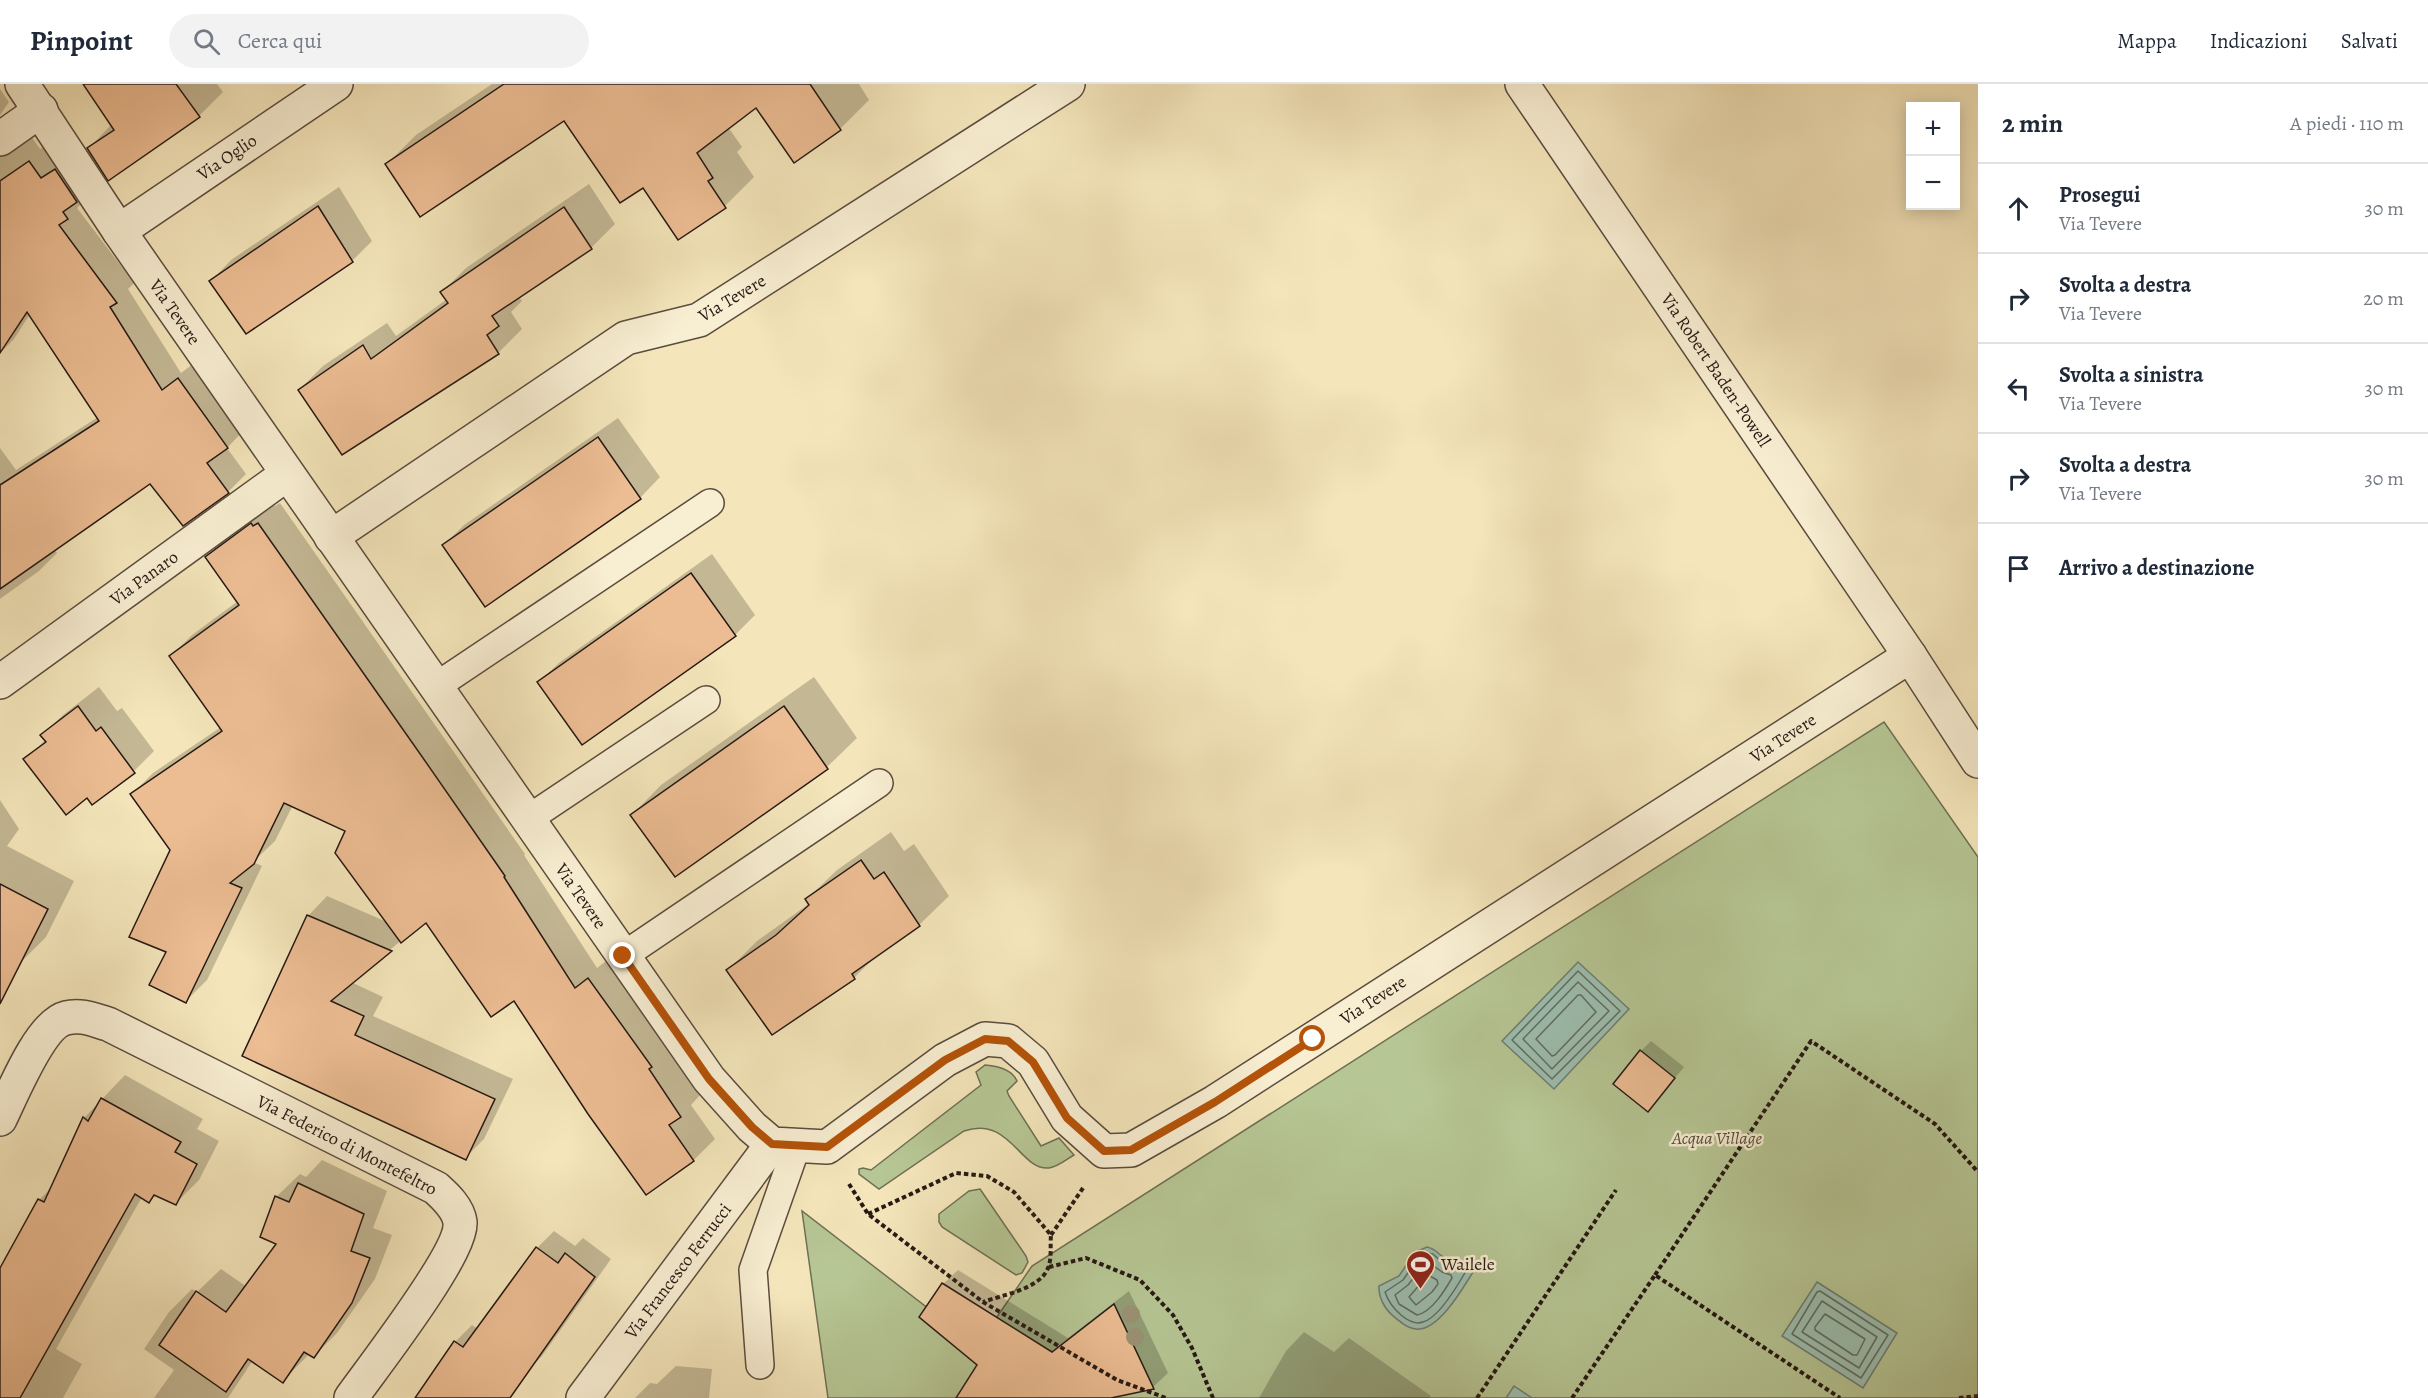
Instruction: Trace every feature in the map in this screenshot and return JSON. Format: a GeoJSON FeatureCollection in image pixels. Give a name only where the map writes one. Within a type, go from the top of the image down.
{"type":"FeatureCollection","features":[{"type":"Feature","properties":{"kind":"street","name":"Via Oglio"},"geometry":{"type":"LineString","coordinates":[[119,231],[336,84]]}},
{"type":"Feature","properties":{"kind":"street","name":"Via Tevere"},"geometry":{"type":"LineString","coordinates":[[331,537],[626,338],[699,320],[1068,84]]}},
{"type":"Feature","properties":{"kind":"street","name":"Via Robert Baden-Powell"},"geometry":{"type":"LineString","coordinates":[[1522,84],[1910,656]]}},
{"type":"Feature","properties":{"kind":"street","name":"Via Tevere"},"geometry":{"type":"LineString","coordinates":[[32,97],[119,231],[709,1079],[752,1127],[799,1145]]}},
{"type":"Feature","properties":{"kind":"street"},"geometry":{"type":"LineString","coordinates":[[0,139],[32,97]]}},
{"type":"Feature","properties":{"kind":"street","name":"Via Panaro"},"geometry":{"type":"LineString","coordinates":[[0,682],[287,474]]}},
{"type":"Feature","properties":{"kind":"street","name":"Via Tevere"},"geometry":{"type":"LineString","coordinates":[[1104,1151],[1131,1150],[1215,1102],[1910,656]]}},
{"type":"Feature","properties":{"kind":"street"},"geometry":{"type":"LineString","coordinates":[[1910,656],[1978,761]]}},
{"type":"Feature","properties":{"kind":"street","name":"Via Federico di Montefeltro"},"geometry":{"type":"LineString","coordinates":[[0,1119],[34,1051],[48,1031],[64,1018],[85,1017],[108,1024],[436,1188],[452,1204],[460,1221],[457,1241],[438,1274],[351,1398]]}},
{"type":"Feature","properties":{"kind":"street"},"geometry":{"type":"LineString","coordinates":[[799,1145],[985,1039],[1008,1041],[1033,1062],[1067,1118],[1104,1151]]}},
{"type":"Feature","properties":{"kind":"street","name":"Via Francesco Ferrucci"},"geometry":{"type":"LineString","coordinates":[[584,1398],[799,1145]]}},
{"type":"Feature","properties":{"kind":"lane"},"geometry":{"type":"LineString","coordinates":[[435,687],[710,503]]}},
{"type":"Feature","properties":{"kind":"lane"},"geometry":{"type":"LineString","coordinates":[[528,819],[706,700]]}},
{"type":"Feature","properties":{"kind":"lane"},"geometry":{"type":"LineString","coordinates":[[623,956],[879,783]]}},
{"type":"Feature","properties":{"kind":"lane"},"geometry":{"type":"LineString","coordinates":[[760,1365],[753,1270],[799,1145]]}},
{"type":"Feature","properties":{"kind":"path"},"geometry":{"type":"LineString","coordinates":[[1572,1398],[1811,1041],[1935,1124],[1978,1172]]}},
{"type":"Feature","properties":{"kind":"path"},"geometry":{"type":"LineString","coordinates":[[799,1145],[868,1214],[983,1302],[1117,1380],[1166,1398]]}},
{"type":"Feature","properties":{"kind":"path"},"geometry":{"type":"LineString","coordinates":[[983,1302],[1042,1278],[1049,1267],[1051,1235],[1104,1151]]}},
{"type":"Feature","properties":{"kind":"path"},"geometry":{"type":"LineString","coordinates":[[868,1214],[956,1173],[987,1176],[1014,1192],[1051,1235]]}},
{"type":"Feature","properties":{"kind":"path"},"geometry":{"type":"LineString","coordinates":[[1477,1398],[1616,1190]]}},
{"type":"Feature","properties":{"kind":"path"},"geometry":{"type":"LineString","coordinates":[[1049,1267],[1086,1258],[1140,1280],[1173,1314],[1192,1348],[1213,1398]]}},
{"type":"Feature","properties":{"kind":"path"},"geometry":{"type":"LineString","coordinates":[[1655,1275],[1839,1398]]}},
{"type":"Feature","properties":{"kind":"path"},"geometry":{"type":"LineString","coordinates":[[1959,1398],[1978,1396]]}},
{"type":"Feature","properties":{"kind":"green space","name":"Acqua Village"},"geometry":{"type":"Polygon","coordinates":[[[1884,722],[1978,857],[1978,1398],[828,1398],[802,1211],[977,1346],[1032,1266],[1884,722]]]}},
{"type":"Feature","properties":{"kind":"green space"},"geometry":{"type":"Polygon","coordinates":[[[985,1065],[1004,1069],[1015,1077],[1017,1081],[1007,1091],[1041,1146],[1059,1138],[1074,1155],[1059,1165],[1049,1168],[1039,1167],[1003,1136],[993,1130],[980,1128],[964,1131],[879,1189],[859,1174],[859,1169],[871,1170],[981,1085],[976,1072],[985,1065]]]}},
{"type":"Feature","properties":{"kind":"green space"},"geometry":{"type":"Polygon","coordinates":[[[980,1189],[1026,1256],[1028,1262],[1022,1273],[1016,1275],[942,1227],[939,1222],[939,1214],[969,1191],[980,1189]]]}},
{"type":"Feature","properties":{"kind":"water"},"geometry":{"type":"Polygon","coordinates":[[[1578,962],[1629,1009],[1554,1089],[1502,1041],[1578,962]]]}},
{"type":"Feature","properties":{"kind":"water","name":"Wailele"},"geometry":{"type":"Polygon","coordinates":[[[1427,1247],[1453,1262],[1472,1265],[1473,1272],[1441,1317],[1433,1324],[1416,1329],[1403,1324],[1389,1312],[1381,1298],[1379,1286],[1399,1276],[1415,1252],[1427,1247]]]}},
{"type":"Feature","properties":{"kind":"water"},"geometry":{"type":"Polygon","coordinates":[[[1817,1282],[1897,1333],[1863,1388],[1782,1336],[1817,1282]]]}},
{"type":"Feature","properties":{"kind":"water"},"geometry":{"type":"Polygon","coordinates":[[[1514,1386],[1532,1398],[1506,1398],[1514,1386]]]}},
{"type":"Feature","properties":{"kind":"building"},"geometry":{"type":"Polygon","coordinates":[[[83,84],[176,84],[200,117],[108,181],[87,148],[114,130],[83,84]]]}},
{"type":"Feature","properties":{"kind":"building"},"geometry":{"type":"Polygon","coordinates":[[[504,84],[810,84],[841,130],[794,163],[756,108],[697,153],[713,178],[708,181],[726,208],[678,240],[643,188],[620,203],[564,121],[420,217],[385,164],[504,84]]]}},
{"type":"Feature","properties":{"kind":"building"},"geometry":{"type":"Polygon","coordinates":[[[29,161],[41,178],[55,169],[77,202],[63,212],[68,219],[59,225],[117,303],[110,307],[162,390],[178,378],[228,448],[207,463],[229,493],[183,526],[150,484],[0,589],[0,485],[99,421],[27,312],[0,353],[0,181],[29,161]]]}},
{"type":"Feature","properties":{"kind":"building"},"geometry":{"type":"Polygon","coordinates":[[[318,206],[353,262],[246,334],[209,281],[318,206]]]}},
{"type":"Feature","properties":{"kind":"building"},"geometry":{"type":"Polygon","coordinates":[[[564,207],[592,249],[492,316],[499,326],[487,335],[499,354],[342,455],[298,390],[363,345],[371,359],[448,303],[440,292],[564,207]]]}},
{"type":"Feature","properties":{"kind":"building"},"geometry":{"type":"Polygon","coordinates":[[[598,437],[641,499],[485,607],[442,545],[598,437]]]}},
{"type":"Feature","properties":{"kind":"building"},"geometry":{"type":"Polygon","coordinates":[[[251,523],[253,526],[258,523],[423,758],[505,876],[575,988],[588,978],[652,1067],[649,1069],[681,1117],[669,1125],[694,1161],[646,1195],[588,1114],[514,1001],[491,1017],[426,923],[401,943],[335,853],[345,831],[284,803],[254,864],[230,883],[242,888],[186,1003],[149,985],[166,952],[129,937],[170,850],[130,794],[222,731],[169,656],[239,605],[205,557],[251,523]]]}},
{"type":"Feature","properties":{"kind":"building"},"geometry":{"type":"Polygon","coordinates":[[[691,573],[736,636],[582,745],[537,682],[691,573]]]}},
{"type":"Feature","properties":{"kind":"building"},"geometry":{"type":"Polygon","coordinates":[[[78,706],[96,731],[101,727],[135,773],[92,805],[87,798],[66,815],[23,759],[46,742],[40,735],[78,706]]]}},
{"type":"Feature","properties":{"kind":"building"},"geometry":{"type":"Polygon","coordinates":[[[784,706],[828,769],[675,877],[630,815],[784,706]]]}},
{"type":"Feature","properties":{"kind":"building"},"geometry":{"type":"Polygon","coordinates":[[[861,860],[874,879],[884,872],[920,926],[852,974],[855,979],[772,1035],[726,970],[776,935],[809,905],[805,899],[861,860]]]}},
{"type":"Feature","properties":{"kind":"building"},"geometry":{"type":"Polygon","coordinates":[[[0,884],[48,909],[0,1004],[0,884]]]}},
{"type":"Feature","properties":{"kind":"building"},"geometry":{"type":"Polygon","coordinates":[[[307,915],[392,951],[331,1001],[364,1016],[355,1035],[495,1099],[466,1160],[242,1056],[307,915]]]}},
{"type":"Feature","properties":{"kind":"building"},"geometry":{"type":"Polygon","coordinates":[[[1640,1050],[1675,1078],[1648,1112],[1613,1084],[1640,1050]]]}},
{"type":"Feature","properties":{"kind":"building"},"geometry":{"type":"Polygon","coordinates":[[[101,1098],[181,1142],[175,1152],[197,1164],[176,1205],[154,1195],[149,1203],[135,1194],[20,1398],[0,1398],[0,1268],[38,1199],[44,1202],[83,1117],[88,1121],[101,1098]]]}},
{"type":"Feature","properties":{"kind":"building"},"geometry":{"type":"Polygon","coordinates":[[[298,1183],[364,1214],[351,1251],[370,1258],[352,1303],[314,1358],[304,1352],[283,1383],[248,1359],[226,1392],[159,1345],[196,1291],[226,1312],[276,1244],[260,1237],[275,1196],[289,1202],[298,1183]]]}},
{"type":"Feature","properties":{"kind":"building"},"geometry":{"type":"Polygon","coordinates":[[[536,1247],[558,1263],[565,1253],[595,1277],[510,1398],[415,1398],[454,1341],[463,1347],[536,1247]]]}},
{"type":"Feature","properties":{"kind":"building"},"geometry":{"type":"Polygon","coordinates":[[[942,1283],[1052,1352],[1114,1304],[1154,1389],[1111,1398],[956,1398],[977,1365],[919,1317],[942,1283]]]}},
{"type":"Feature","properties":{"kind":"place","name":"Wailele"},"geometry":{"type":"Point","coordinates":[1420,1290]}},
{"type":"Feature","properties":{"kind":"route"},"geometry":{"type":"LineString","coordinates":[[623,956],[709,1079],[752,1127],[772,1144],[827,1147],[945,1060],[985,1039],[1008,1041],[1033,1062],[1067,1118],[1104,1151],[1131,1150],[1215,1102],[1313,1039]]}}]}
